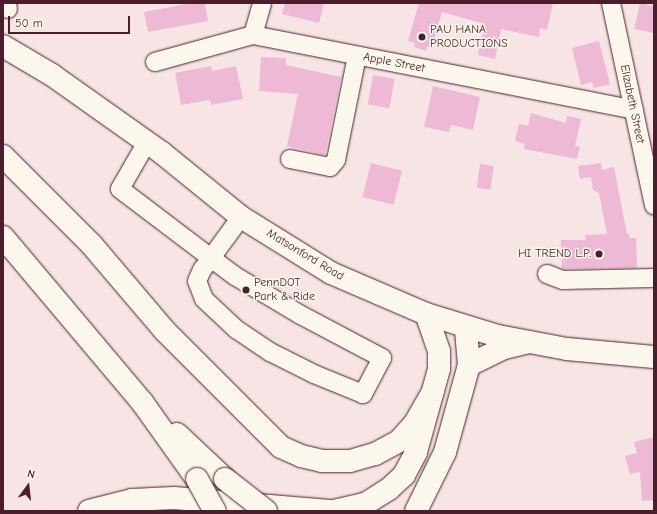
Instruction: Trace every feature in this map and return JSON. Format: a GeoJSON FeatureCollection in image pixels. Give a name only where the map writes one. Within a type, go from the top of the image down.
{"type":"FeatureCollection","features":[{"type":"Feature","properties":{"kind":"main road","name":"Matsonford Road"},"geometry":{"type":"LineString","coordinates":[[3,46],[52,75],[147,142],[241,217],[331,273],[426,314],[466,327],[529,342],[648,357]]}},
{"type":"Feature","properties":{"kind":"main road"},"geometry":{"type":"LineString","coordinates":[[3,156],[91,244],[165,331],[281,447],[301,456],[322,461],[350,461],[375,454],[399,441],[415,424],[432,392]]}},
{"type":"Feature","properties":{"kind":"main road"},"geometry":{"type":"LineString","coordinates":[[3,237],[142,402],[197,479],[215,511]]}},
{"type":"Feature","properties":{"kind":"main road"},"geometry":{"type":"LineString","coordinates":[[426,314],[439,351],[439,369]]}},
{"type":"Feature","properties":{"kind":"main road"},"geometry":{"type":"LineString","coordinates":[[334,511],[364,504],[389,489],[404,475],[416,452],[439,369],[466,327]]}},
{"type":"Feature","properties":{"kind":"main road"},"geometry":{"type":"LineString","coordinates":[[416,511],[445,452],[469,365],[466,327]]}},
{"type":"Feature","properties":{"kind":"main road"},"geometry":{"type":"LineString","coordinates":[[469,365],[491,353],[529,342]]}},
{"type":"Feature","properties":{"kind":"main road"},"geometry":{"type":"LineString","coordinates":[[142,402],[225,480],[266,511]]}},
{"type":"Feature","properties":{"kind":"main road"},"geometry":{"type":"LineString","coordinates":[[89,511],[132,500],[174,498],[329,511]]}},
{"type":"Feature","properties":{"kind":"street"},"geometry":{"type":"LineString","coordinates":[[253,35],[262,3]]}},
{"type":"Feature","properties":{"kind":"street","name":"Elizabeth Street"},"geometry":{"type":"LineString","coordinates":[[611,3],[654,205]]}},
{"type":"Feature","properties":{"kind":"street","name":"Apple Street"},"geometry":{"type":"LineString","coordinates":[[155,62],[253,35],[634,110]]}},
{"type":"Feature","properties":{"kind":"street"},"geometry":{"type":"LineString","coordinates":[[290,159],[330,167],[336,160],[357,56]]}},
{"type":"Feature","properties":{"kind":"street"},"geometry":{"type":"LineString","coordinates":[[147,142],[120,189],[211,258],[299,314],[382,358],[363,394],[314,374],[270,352],[237,330],[204,299],[197,281],[211,258],[241,217]]}},
{"type":"Feature","properties":{"kind":"street"},"geometry":{"type":"LineString","coordinates":[[547,274],[563,280],[654,278]]}},
{"type":"Feature","properties":{"kind":"building"},"geometry":{"type":"Polygon","coordinates":[[[192,3],[205,3],[208,21],[148,32],[144,12],[192,3]]]}},
{"type":"Feature","properties":{"kind":"building"},"geometry":{"type":"Polygon","coordinates":[[[285,3],[324,3],[319,23],[282,14],[285,3]]]}},
{"type":"Feature","properties":{"kind":"building"},"geometry":{"type":"Polygon","coordinates":[[[419,3],[553,3],[547,30],[540,28],[539,37],[501,29],[495,59],[478,55],[485,24],[442,12],[432,47],[427,47],[426,51],[414,47],[415,43],[408,41],[419,3]]]}},
{"type":"Feature","properties":{"kind":"building"},"geometry":{"type":"Polygon","coordinates":[[[640,3],[654,6],[654,33],[634,29],[640,3]]]}},
{"type":"Feature","properties":{"kind":"building"},"geometry":{"type":"Polygon","coordinates":[[[599,41],[610,84],[594,88],[592,82],[581,85],[572,48],[599,41]]]}},
{"type":"Feature","properties":{"kind":"building"},"geometry":{"type":"Polygon","coordinates":[[[261,57],[286,58],[286,65],[341,77],[325,155],[287,146],[298,94],[259,91],[261,57]]]}},
{"type":"Feature","properties":{"kind":"building"},"geometry":{"type":"Polygon","coordinates":[[[211,66],[212,71],[236,66],[243,99],[211,105],[210,100],[181,105],[175,73],[211,66]]]}},
{"type":"Feature","properties":{"kind":"building"},"geometry":{"type":"Polygon","coordinates":[[[373,75],[395,79],[389,108],[368,105],[373,75]]]}},
{"type":"Feature","properties":{"kind":"building"},"geometry":{"type":"Polygon","coordinates":[[[433,86],[480,97],[473,130],[451,125],[449,132],[424,127],[433,86]]]}},
{"type":"Feature","properties":{"kind":"building"},"geometry":{"type":"Polygon","coordinates":[[[531,113],[566,123],[567,116],[581,119],[575,146],[580,147],[577,159],[524,149],[525,144],[515,141],[519,124],[528,126],[531,113]]]}},
{"type":"Feature","properties":{"kind":"building"},"geometry":{"type":"Polygon","coordinates":[[[371,163],[402,171],[394,205],[363,197],[371,163]]]}},
{"type":"Feature","properties":{"kind":"building"},"geometry":{"type":"Polygon","coordinates":[[[601,163],[602,170],[614,167],[627,234],[629,234],[629,238],[636,238],[637,268],[562,268],[561,240],[586,240],[585,235],[607,234],[599,193],[593,190],[591,177],[580,179],[578,166],[601,163]]]}},
{"type":"Feature","properties":{"kind":"building"},"geometry":{"type":"Polygon","coordinates":[[[480,164],[494,166],[491,190],[477,188],[480,164]]]}},
{"type":"Feature","properties":{"kind":"building"},"geometry":{"type":"Polygon","coordinates":[[[654,437],[654,500],[642,501],[640,472],[630,474],[625,456],[637,453],[634,442],[654,437]]]}},
{"type":"Feature","properties":{"kind":"place","name":"PAU HANA PRODUCTIONS"},"geometry":{"type":"Point","coordinates":[422,37]}},
{"type":"Feature","properties":{"kind":"place","name":"HI TREND L.P."},"geometry":{"type":"Point","coordinates":[599,254]}},
{"type":"Feature","properties":{"kind":"place","name":"PennDOT Park & Ride"},"geometry":{"type":"Point","coordinates":[246,290]}}]}
